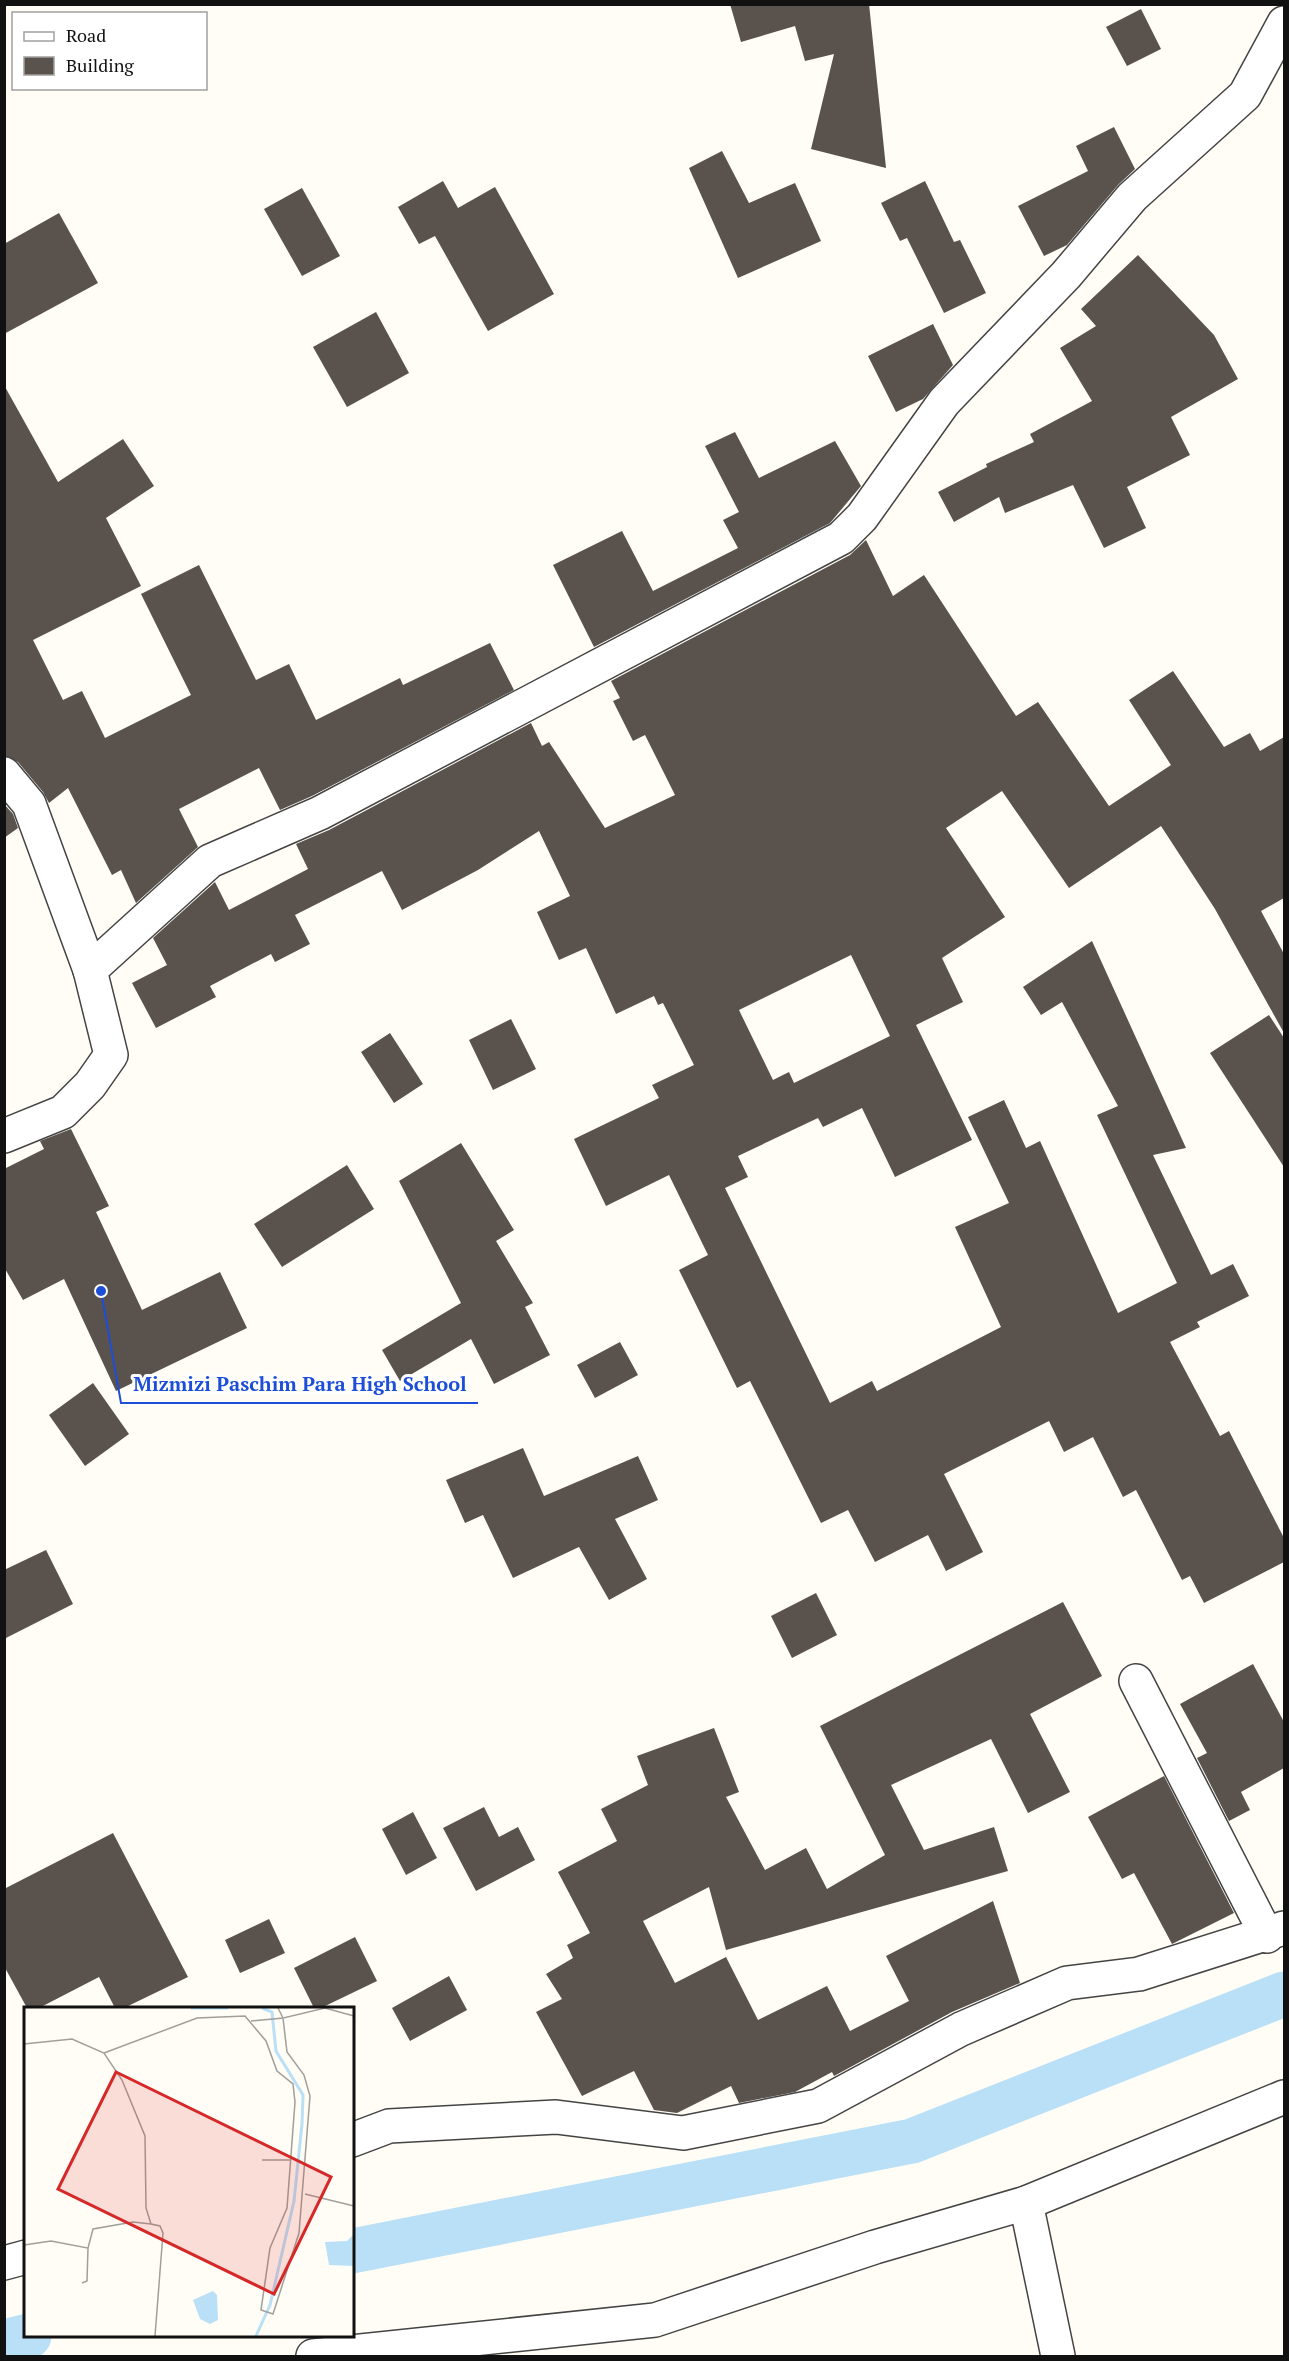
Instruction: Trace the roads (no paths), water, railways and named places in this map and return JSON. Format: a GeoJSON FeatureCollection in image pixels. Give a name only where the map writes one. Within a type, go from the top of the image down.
{"type":"FeatureCollection","features":[{"type":"Feature","properties":{"kind":"street"},"geometry":{"type":"LineString","coordinates":[[90,970],[210,861],[320,813],[841,538],[862,517],[944,402],[1066,275],[1132,196],[1245,95],[1284,23]]}},
{"type":"Feature","properties":{"kind":"street"},"geometry":{"type":"LineString","coordinates":[[4,774],[29,804],[90,970],[111,1055],[90,1085],[63,1112],[4,1136]]}},
{"type":"Feature","properties":{"kind":"street"},"geometry":{"type":"LineString","coordinates":[[354,2139],[389,2126],[556,2117],[682,2133],[818,2106],[961,2029],[1067,1983],[1139,1974],[1276,1932],[1136,1682]]}},
{"type":"Feature","properties":{"kind":"street"},"geometry":{"type":"LineString","coordinates":[[313,2356],[655,2320],[875,2247],[1026,2203],[1284,2097]]}},
{"type":"Feature","properties":{"kind":"street"},"geometry":{"type":"LineString","coordinates":[[1026,2203],[1058,2356]]}},
{"type":"Feature","properties":{"kind":"street"},"geometry":{"type":"LineString","coordinates":[[4,2263],[24,2258]]}},
{"type":"Feature","properties":{"kind":"waterway"},"geometry":{"type":"LineString","coordinates":[[354,2251],[912,2141],[1284,1994]]}},
{"type":"Feature","properties":{"kind":"waterway"},"geometry":{"type":"LineString","coordinates":[[4,2342],[25,2337]]}},
{"type":"Feature","properties":{"kind":"place","name":"Mizmizi Paschim Para High School"},"geometry":{"type":"Point","coordinates":[101,1291]}}]}
